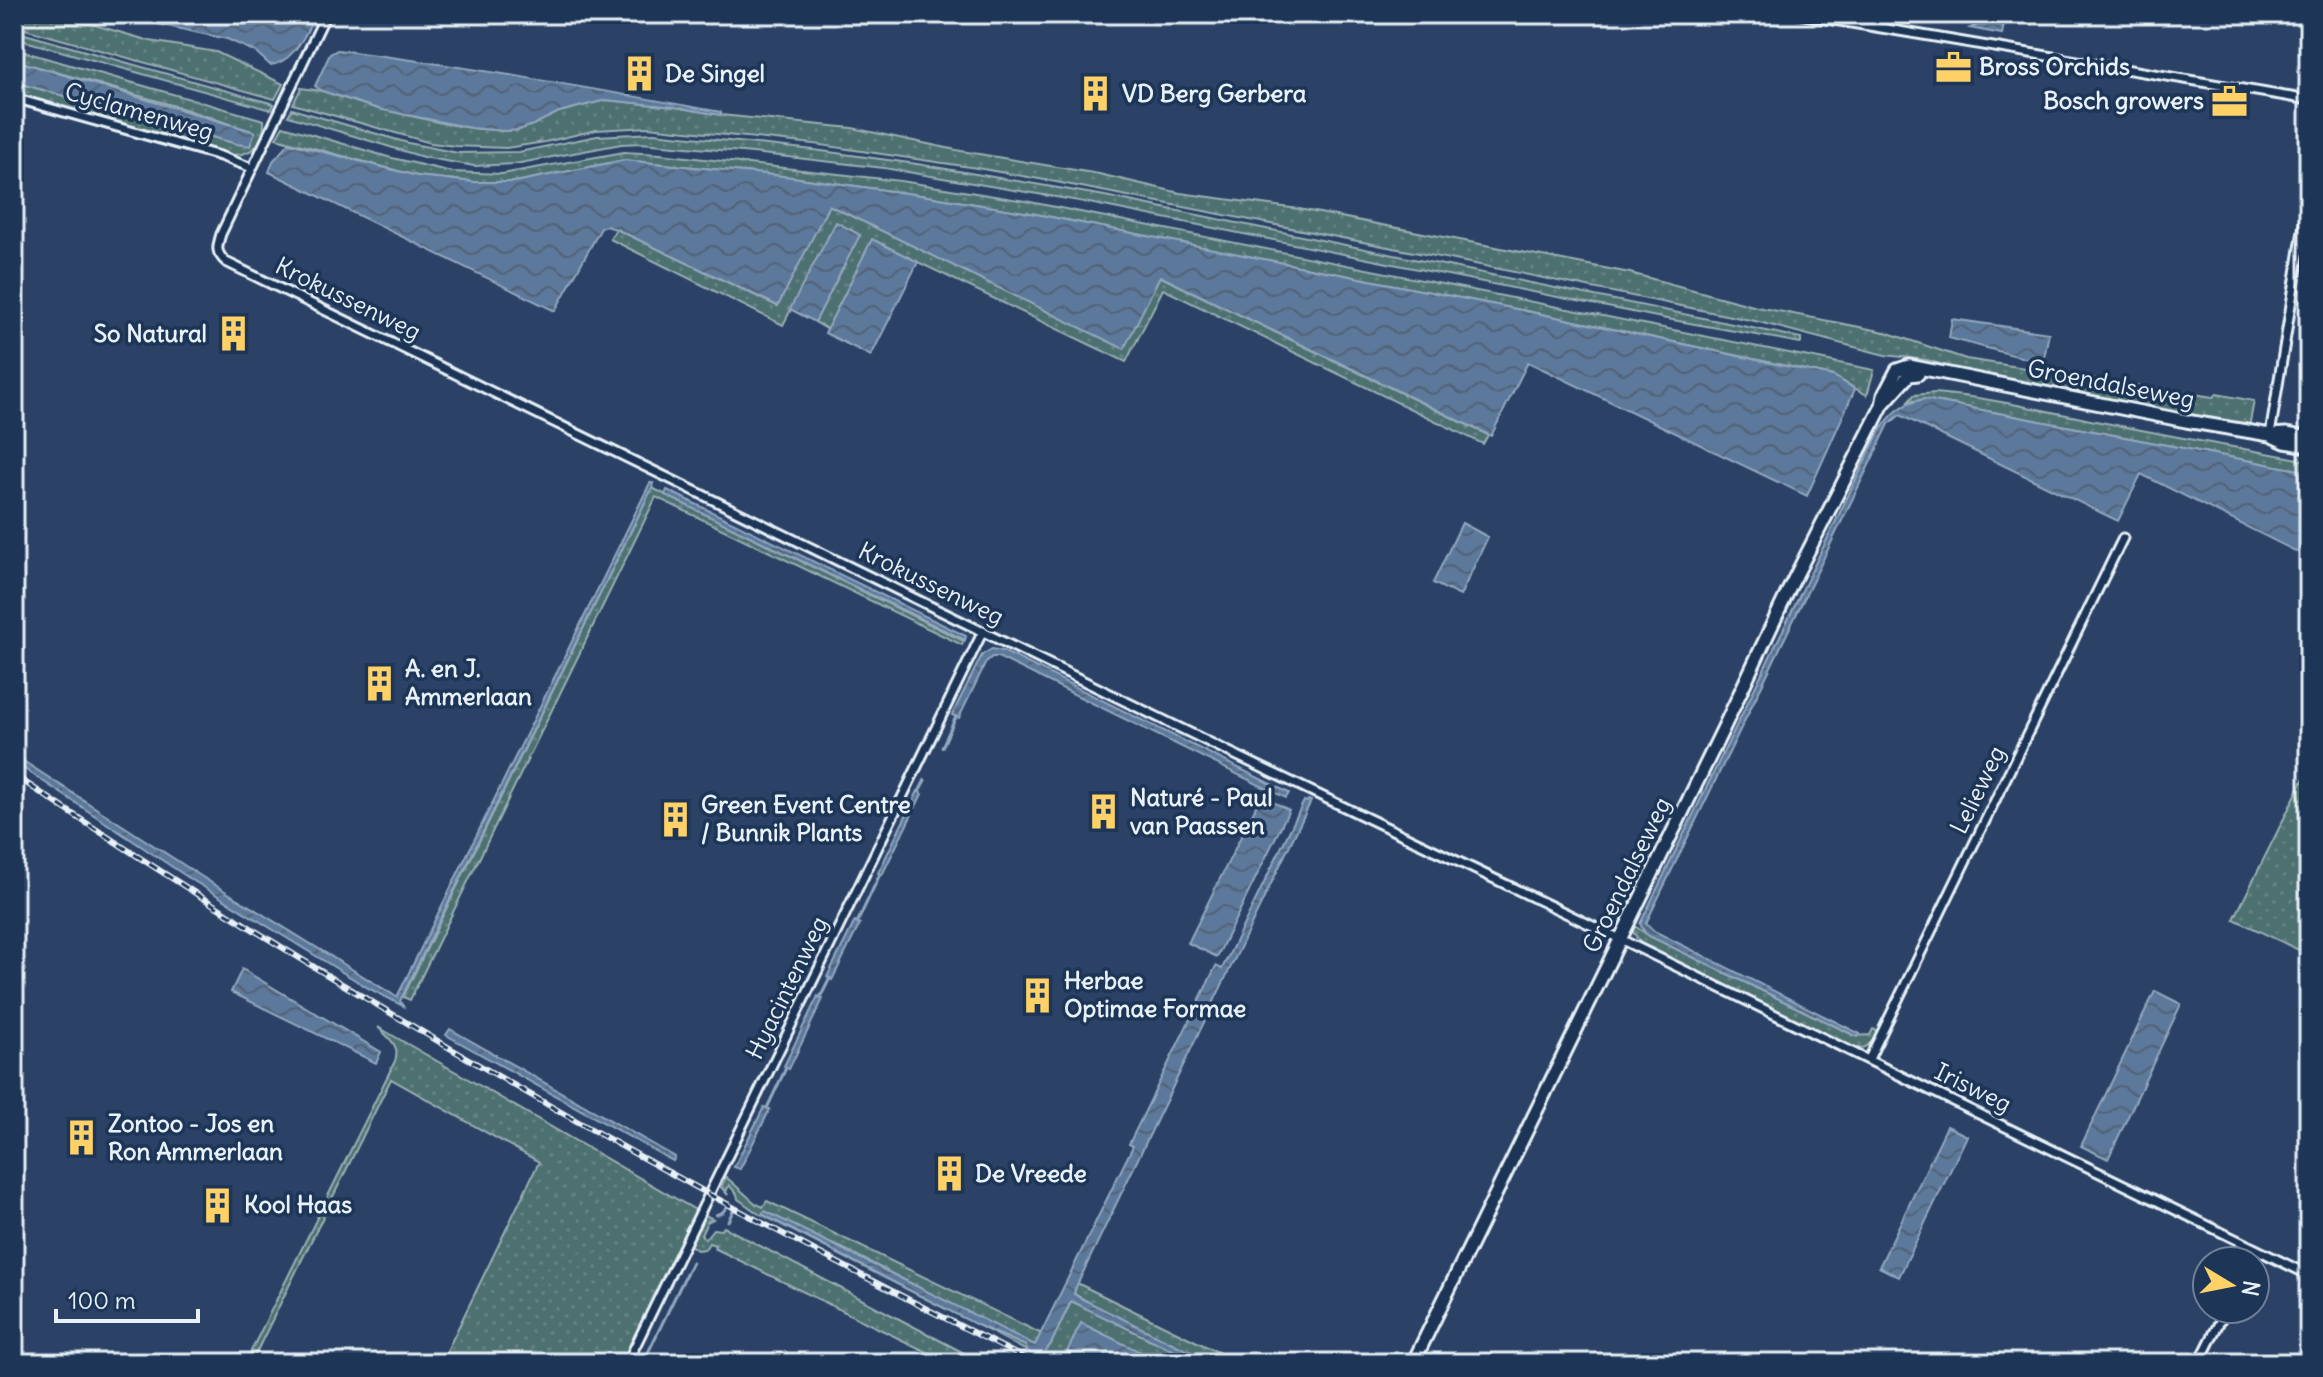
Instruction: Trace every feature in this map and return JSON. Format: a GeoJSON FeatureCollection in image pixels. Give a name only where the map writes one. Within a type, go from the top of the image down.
{"type":"FeatureCollection","features":[{"type":"Feature","properties":{"kind":"street"},"geometry":{"type":"LineString","coordinates":[[252,168],[326,14]]}},
{"type":"Feature","properties":{"kind":"street"},"geometry":{"type":"LineString","coordinates":[[1798,14],[2309,100]]}},
{"type":"Feature","properties":{"kind":"street","name":"Cyclamenweg"},"geometry":{"type":"LineString","coordinates":[[14,98],[220,156],[252,168]]}},
{"type":"Feature","properties":{"kind":"street","name":"Krokussenweg"},"geometry":{"type":"LineString","coordinates":[[252,168],[216,247],[218,255],[226,262],[1239,757],[1620,939]]}},
{"type":"Feature","properties":{"kind":"street"},"geometry":{"type":"LineString","coordinates":[[2270,435],[2309,193]]}},
{"type":"Feature","properties":{"kind":"street","name":"Groendalseweg"},"geometry":{"type":"LineString","coordinates":[[1882,406],[1897,370],[1909,366],[2270,435],[2309,438]]}},
{"type":"Feature","properties":{"kind":"street","name":"Groendalseweg"},"geometry":{"type":"LineString","coordinates":[[1897,370],[1934,377],[1944,374]]}},
{"type":"Feature","properties":{"kind":"street","name":"Groendalseweg"},"geometry":{"type":"LineString","coordinates":[[1413,1363],[1790,587],[1882,406],[1909,375],[1918,374]]}},
{"type":"Feature","properties":{"kind":"street","name":"Groendalseweg"},"geometry":{"type":"LineString","coordinates":[[2270,435],[2285,442],[2309,446]]}},
{"type":"Feature","properties":{"kind":"street","name":"Lelieweg"},"geometry":{"type":"LineString","coordinates":[[1869,1059],[2123,538]]}},
{"type":"Feature","properties":{"kind":"street","name":"Hyacintenweg"},"geometry":{"type":"LineString","coordinates":[[627,1363],[983,631]]}},
{"type":"Feature","properties":{"kind":"street","name":"Irisweg"},"geometry":{"type":"LineString","coordinates":[[1620,939],[2246,1245]]}},
{"type":"Feature","properties":{"kind":"street","name":"Irisweg"},"geometry":{"type":"LineString","coordinates":[[2271,1257],[2309,1275]]}},
{"type":"Feature","properties":{"kind":"street"},"geometry":{"type":"LineString","coordinates":[[2199,1363],[2218,1325]]}},
{"type":"Feature","properties":{"kind":"green space"},"geometry":{"type":"Polygon","coordinates":[[[14,14],[57,14],[150,41],[216,52],[283,84],[275,99],[14,26],[14,14]]]}},
{"type":"Feature","properties":{"kind":"green space"},"geometry":{"type":"Polygon","coordinates":[[[14,31],[274,104],[271,110],[14,38],[14,31]]]}},
{"type":"Feature","properties":{"kind":"green space"},"geometry":{"type":"Polygon","coordinates":[[[14,49],[264,120],[263,133],[253,149],[234,155],[14,93],[14,82],[237,144],[248,145],[255,132],[14,60],[14,49]]]}},
{"type":"Feature","properties":{"kind":"green space"},"geometry":{"type":"Polygon","coordinates":[[[301,88],[442,123],[505,131],[519,130],[559,112],[606,100],[852,128],[961,151],[1099,174],[1180,193],[1299,209],[1630,273],[1757,307],[1885,332],[1966,359],[2254,401],[2249,427],[1976,375],[1927,360],[1885,355],[1755,321],[1470,263],[1056,182],[814,144],[648,127],[596,130],[506,148],[431,143],[293,104],[301,88]]]}},
{"type":"Feature","properties":{"kind":"green space"},"geometry":{"type":"Polygon","coordinates":[[[292,109],[408,143],[458,153],[519,152],[597,136],[654,133],[917,164],[1105,196],[1801,338],[1801,343],[1079,201],[884,168],[641,143],[515,164],[474,166],[423,157],[288,116],[292,109]]]}},
{"type":"Feature","properties":{"kind":"green space"},"geometry":{"type":"Polygon","coordinates":[[[283,126],[452,172],[502,174],[624,152],[901,181],[1025,201],[1874,370],[1867,395],[1833,376],[1556,317],[1036,214],[792,177],[624,160],[515,182],[474,182],[417,176],[276,138],[283,126]]]}},
{"type":"Feature","properties":{"kind":"green space"},"geometry":{"type":"Polygon","coordinates":[[[829,205],[1123,348],[1159,276],[1488,435],[1483,444],[1163,289],[1126,362],[872,240],[827,329],[815,322],[859,235],[836,223],[783,325],[610,239],[616,229],[777,306],[829,205]]]}},
{"type":"Feature","properties":{"kind":"green space"},"geometry":{"type":"Polygon","coordinates":[[[1935,393],[2004,402],[2309,461],[2309,472],[1924,399],[1908,402],[1914,395],[1935,393]]]}},
{"type":"Feature","properties":{"kind":"green space"},"geometry":{"type":"Polygon","coordinates":[[[652,488],[964,641],[962,645],[656,497],[410,1000],[403,997],[652,488]]]}},
{"type":"Feature","properties":{"kind":"green space"},"geometry":{"type":"Polygon","coordinates":[[[2304,778],[2309,780],[2309,955],[2234,919],[2304,778]]]}},
{"type":"Feature","properties":{"kind":"green space"},"geometry":{"type":"Polygon","coordinates":[[[1632,924],[1649,936],[1855,1036],[1870,1035],[1873,1029],[1877,1031],[1869,1044],[1854,1048],[1641,943],[1633,932],[1632,924]]]}},
{"type":"Feature","properties":{"kind":"green space"},"geometry":{"type":"Polygon","coordinates":[[[378,1027],[697,1211],[622,1363],[441,1363],[539,1162],[391,1079],[251,1363],[245,1363],[395,1061],[395,1046],[378,1027]]]}},
{"type":"Feature","properties":{"kind":"green space"},"geometry":{"type":"Polygon","coordinates":[[[726,1177],[755,1203],[763,1207],[767,1201],[1041,1336],[1035,1345],[1029,1344],[842,1248],[786,1227],[975,1324],[1026,1346],[1027,1351],[763,1217],[738,1199],[729,1185],[728,1195],[721,1187],[726,1177]]]}},
{"type":"Feature","properties":{"kind":"green space"},"geometry":{"type":"Polygon","coordinates":[[[705,1215],[713,1219],[707,1222],[701,1235],[705,1239],[713,1229],[721,1230],[724,1227],[983,1363],[949,1363],[714,1248],[715,1245],[709,1243],[705,1249],[697,1250],[690,1242],[705,1215]]]}},
{"type":"Feature","properties":{"kind":"green space"},"geometry":{"type":"Polygon","coordinates":[[[1077,1283],[1240,1363],[1213,1363],[1123,1321],[1074,1294],[1077,1283]]]}},
{"type":"Feature","properties":{"kind":"green space"},"geometry":{"type":"Polygon","coordinates":[[[1071,1301],[1199,1363],[1052,1363],[1040,1357],[1051,1344],[1071,1301]]]}},
{"type":"Feature","properties":{"kind":"water"},"geometry":{"type":"Polygon","coordinates":[[[112,14],[315,14],[292,53],[270,65],[256,52],[227,39],[112,14]]]}},
{"type":"Feature","properties":{"kind":"water"},"geometry":{"type":"Polygon","coordinates":[[[1990,14],[2006,14],[2002,34],[1970,28],[1984,22],[1990,14]]]}},
{"type":"Feature","properties":{"kind":"water"},"geometry":{"type":"Polygon","coordinates":[[[337,50],[530,78],[721,112],[721,115],[606,100],[559,112],[519,130],[471,128],[378,109],[322,91],[315,86],[330,54],[337,50]]]}},
{"type":"Feature","properties":{"kind":"water"},"geometry":{"type":"Polygon","coordinates":[[[14,60],[255,132],[250,146],[237,144],[14,82],[14,60]]]}},
{"type":"Feature","properties":{"kind":"water"},"geometry":{"type":"Polygon","coordinates":[[[289,143],[417,176],[474,182],[515,182],[624,160],[792,177],[927,196],[1036,214],[1556,317],[1833,376],[1855,389],[1807,496],[1528,362],[1491,436],[1160,276],[1124,349],[829,205],[778,306],[606,226],[601,228],[555,311],[269,172],[273,161],[289,143]]]}},
{"type":"Feature","properties":{"kind":"water"},"geometry":{"type":"Polygon","coordinates":[[[836,222],[860,235],[815,322],[790,309],[836,222]]]}},
{"type":"Feature","properties":{"kind":"water"},"geometry":{"type":"Polygon","coordinates":[[[872,239],[918,262],[871,356],[825,333],[872,239]]]}},
{"type":"Feature","properties":{"kind":"water"},"geometry":{"type":"Polygon","coordinates":[[[1952,319],[2049,333],[2043,363],[1949,338],[1952,319]]]}},
{"type":"Feature","properties":{"kind":"water"},"geometry":{"type":"Polygon","coordinates":[[[1924,399],[2309,472],[2309,558],[2141,474],[2118,521],[1900,415],[1889,424],[1646,923],[1654,931],[1860,1034],[1858,1037],[1649,936],[1640,924],[1879,432],[1898,410],[1924,399]]]}},
{"type":"Feature","properties":{"kind":"water"},"geometry":{"type":"Polygon","coordinates":[[[650,483],[653,483],[652,488],[400,1001],[403,1006],[368,988],[189,878],[14,762],[14,755],[207,880],[397,997],[650,483]]]}},
{"type":"Feature","properties":{"kind":"water"},"geometry":{"type":"Polygon","coordinates":[[[667,490],[966,636],[965,640],[665,495],[667,490]]]}},
{"type":"Feature","properties":{"kind":"water"},"geometry":{"type":"Polygon","coordinates":[[[1462,523],[1488,537],[1460,596],[1433,583],[1462,523]]]}},
{"type":"Feature","properties":{"kind":"water"},"geometry":{"type":"Polygon","coordinates":[[[992,649],[1003,651],[1289,793],[1286,798],[998,657],[986,662],[959,718],[952,715],[982,655],[992,649]]]}},
{"type":"Feature","properties":{"kind":"water"},"geometry":{"type":"Polygon","coordinates":[[[918,791],[922,794],[882,875],[878,873],[918,791]]]}},
{"type":"Feature","properties":{"kind":"water"},"geometry":{"type":"Polygon","coordinates":[[[1261,796],[1289,810],[1217,957],[1188,943],[1261,796]]]}},
{"type":"Feature","properties":{"kind":"water"},"geometry":{"type":"Polygon","coordinates":[[[1304,801],[1311,801],[1074,1294],[1213,1363],[1199,1363],[1071,1301],[1051,1344],[1040,1357],[1027,1351],[1026,1346],[975,1324],[762,1214],[765,1211],[1035,1345],[1133,1146],[1129,1144],[1216,966],[1222,969],[1304,801]]]}},
{"type":"Feature","properties":{"kind":"water"},"geometry":{"type":"Polygon","coordinates":[[[855,921],[860,924],[832,980],[827,977],[855,921]]]}},
{"type":"Feature","properties":{"kind":"water"},"geometry":{"type":"Polygon","coordinates":[[[242,969],[381,1052],[376,1063],[231,992],[242,969]]]}},
{"type":"Feature","properties":{"kind":"water"},"geometry":{"type":"Polygon","coordinates":[[[2155,991],[2181,1004],[2108,1159],[2081,1146],[2155,991]]]}},
{"type":"Feature","properties":{"kind":"water"},"geometry":{"type":"Polygon","coordinates":[[[818,996],[823,999],[789,1069],[784,1066],[818,996]]]}},
{"type":"Feature","properties":{"kind":"water"},"geometry":{"type":"Polygon","coordinates":[[[450,1029],[675,1157],[673,1161],[446,1035],[450,1029]]]}},
{"type":"Feature","properties":{"kind":"water"},"geometry":{"type":"Polygon","coordinates":[[[764,1107],[770,1109],[740,1169],[734,1167],[764,1107]]]}},
{"type":"Feature","properties":{"kind":"water"},"geometry":{"type":"Polygon","coordinates":[[[1947,1126],[1967,1136],[1899,1277],[1879,1267],[1947,1126]]]}},
{"type":"Feature","properties":{"kind":"water"},"geometry":{"type":"Polygon","coordinates":[[[1081,1323],[1155,1359],[1154,1363],[1062,1362],[1081,1323]]]}},
{"type":"Feature","properties":{"kind":"pier"},"geometry":{"type":"Polygon","coordinates":[[[758,1214],[1020,1348],[784,1231],[758,1214]]]}},
{"type":"Feature","properties":{"kind":"waterway"},"geometry":{"type":"LineString","coordinates":[[942,747],[956,717]]}},
{"type":"Feature","properties":{"kind":"waterway"},"geometry":{"type":"LineString","coordinates":[[919,792],[925,780]]}},
{"type":"Feature","properties":{"kind":"waterway"},"geometry":{"type":"LineString","coordinates":[[857,923],[880,874]]}},
{"type":"Feature","properties":{"kind":"waterway"},"geometry":{"type":"LineString","coordinates":[[820,998],[830,978]]}},
{"type":"Feature","properties":{"kind":"waterway"},"geometry":{"type":"LineString","coordinates":[[767,1108],[786,1068]]}},
{"type":"Feature","properties":{"kind":"waterway"},"geometry":{"type":"LineString","coordinates":[[716,1215],[723,1212],[728,1204]]}},
{"type":"Feature","properties":{"kind":"waterway"},"geometry":{"type":"LineString","coordinates":[[728,1221],[735,1207]]}},
{"type":"Feature","properties":{"kind":"waterway"},"geometry":{"type":"LineString","coordinates":[[643,1363],[692,1262]]}},
{"type":"Feature","properties":{"kind":"waterway"},"geometry":{"type":"LineString","coordinates":[[1034,1363],[1042,1346]]}},
{"type":"Feature","properties":{"kind":"railway"},"geometry":{"type":"LineString","coordinates":[[14,775],[261,935],[514,1086],[772,1228],[1034,1363]]}},
{"type":"Feature","properties":{"kind":"place","name":"Bross Orchids"},"geometry":{"type":"Point","coordinates":[1953,67]}},
{"type":"Feature","properties":{"kind":"place","name":"De Singel"},"geometry":{"type":"Point","coordinates":[639,74]}},
{"type":"Feature","properties":{"kind":"place","name":"VD Berg Gerbera"},"geometry":{"type":"Point","coordinates":[1096,94]}},
{"type":"Feature","properties":{"kind":"place","name":"Bosch growers"},"geometry":{"type":"Point","coordinates":[2230,101]}},
{"type":"Feature","properties":{"kind":"place","name":"So Natural"},"geometry":{"type":"Point","coordinates":[233,334]}},
{"type":"Feature","properties":{"kind":"place","name":"A. en J. Ammerlaan"},"geometry":{"type":"Point","coordinates":[379,683]}},
{"type":"Feature","properties":{"kind":"place","name":"Naturé - Paul van Paassen"},"geometry":{"type":"Point","coordinates":[1104,812]}},
{"type":"Feature","properties":{"kind":"place","name":"Green Event Centre / Bunnik Plants"},"geometry":{"type":"Point","coordinates":[675,819]}},
{"type":"Feature","properties":{"kind":"place","name":"Herbae Optimae Formae"},"geometry":{"type":"Point","coordinates":[1038,995]}},
{"type":"Feature","properties":{"kind":"place","name":"Zontoo - Jos en Ron Ammerlaan"},"geometry":{"type":"Point","coordinates":[82,1138]}},
{"type":"Feature","properties":{"kind":"place","name":"De Vreede"},"geometry":{"type":"Point","coordinates":[949,1174]}},
{"type":"Feature","properties":{"kind":"place","name":"Kool Haas"},"geometry":{"type":"Point","coordinates":[218,1205]}}]}
